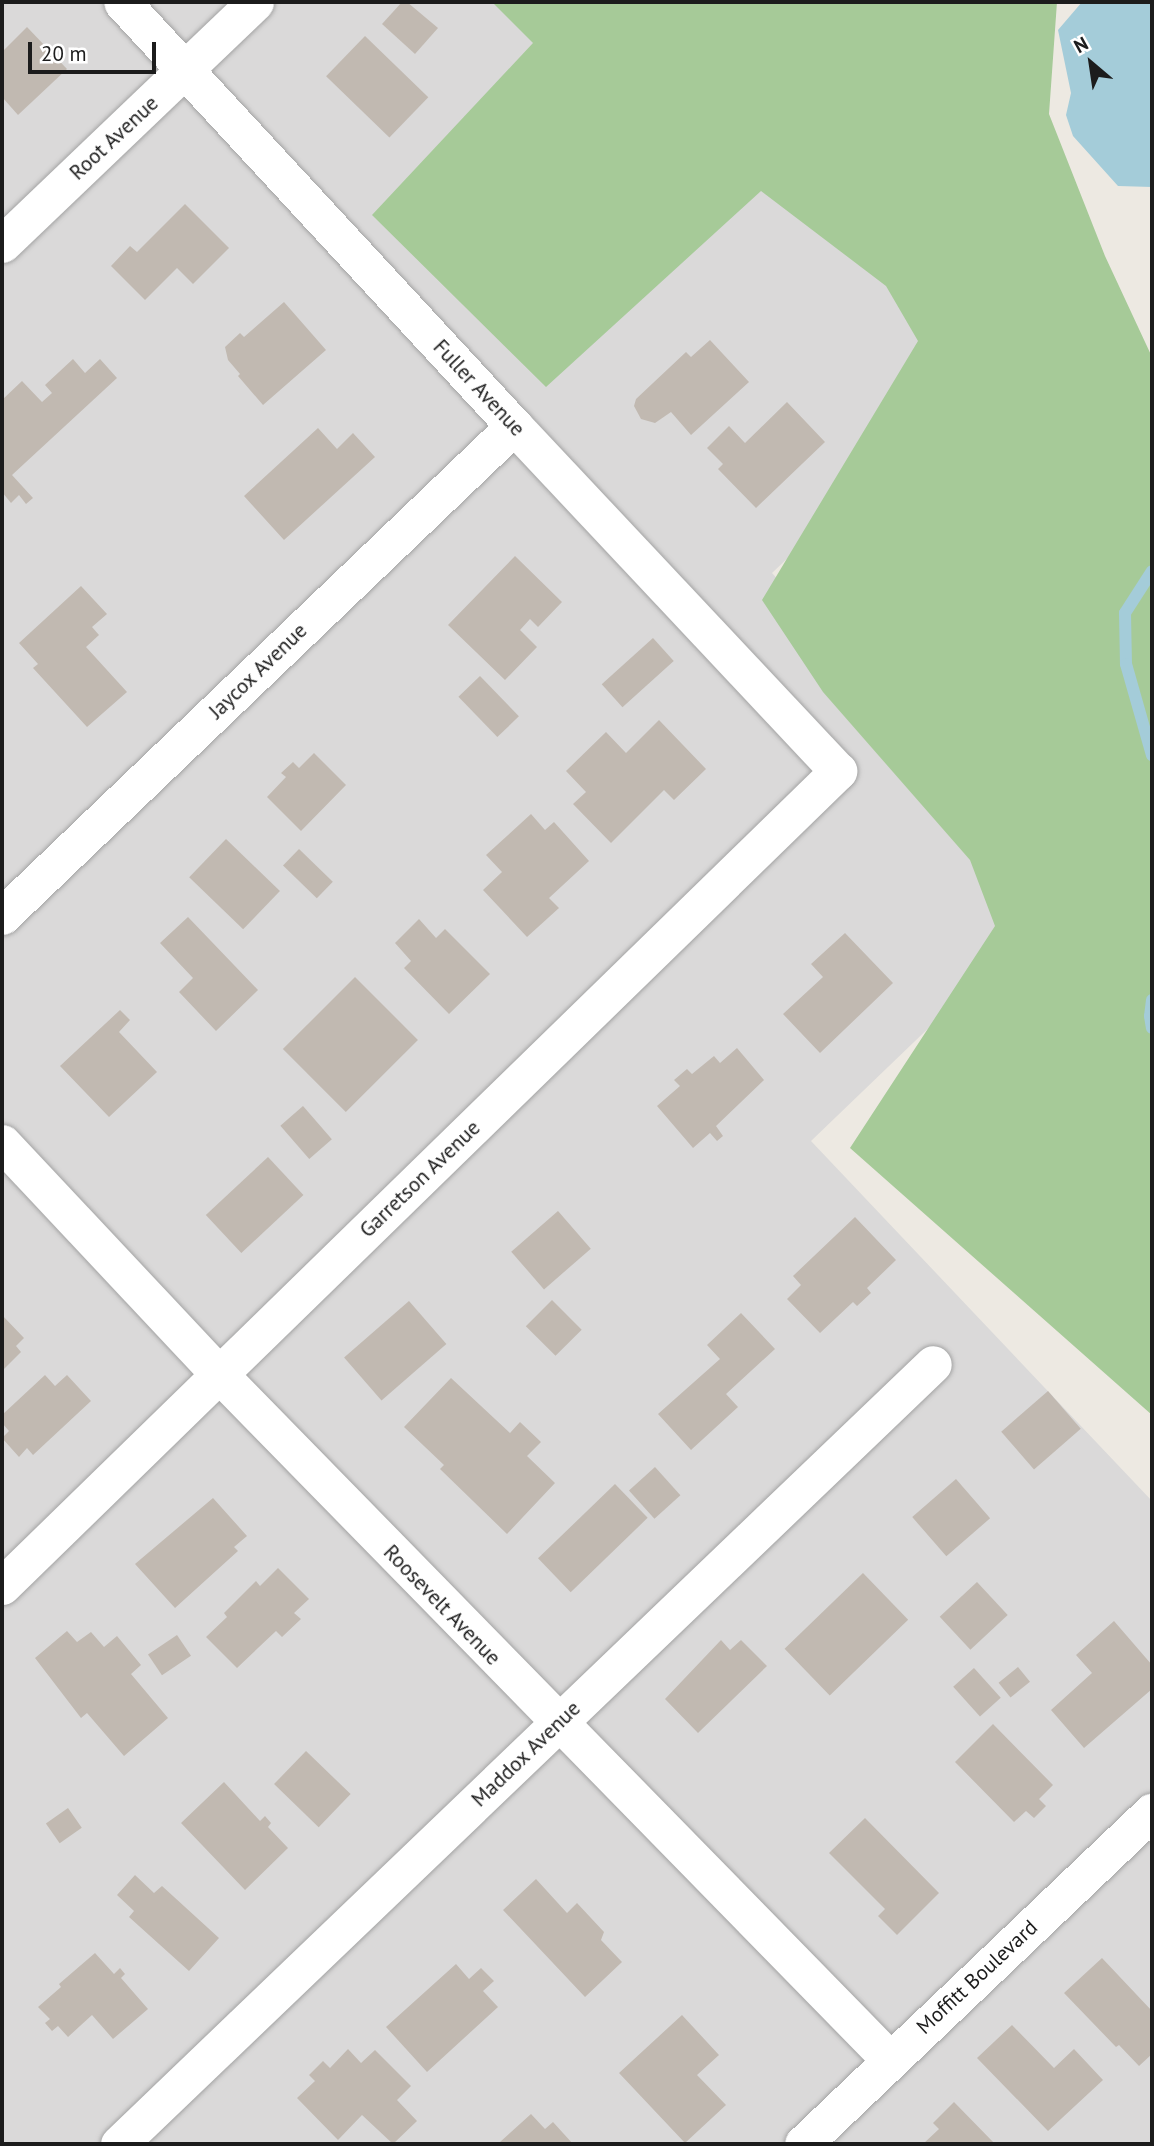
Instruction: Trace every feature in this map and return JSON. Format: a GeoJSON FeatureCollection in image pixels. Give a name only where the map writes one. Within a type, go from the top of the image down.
{"type":"FeatureCollection","features":[{"type":"Feature","properties":{"kind":"street","name":"Fuller Avenue"},"geometry":{"type":"LineString","coordinates":[[122,2],[838,771]]}},
{"type":"Feature","properties":{"kind":"street","name":"Root Avenue"},"geometry":{"type":"LineString","coordinates":[[2,244],[255,2]]}},
{"type":"Feature","properties":{"kind":"street","name":"Jaycox Avenue"},"geometry":{"type":"LineString","coordinates":[[2,916],[514,426]]}},
{"type":"Feature","properties":{"kind":"street","name":"Garretson Avenue"},"geometry":{"type":"LineString","coordinates":[[2,1586],[838,771]]}},
{"type":"Feature","properties":{"kind":"street","name":"Roosevelt Avenue"},"geometry":{"type":"LineString","coordinates":[[2,1143],[220,1376],[890,2060]]}},
{"type":"Feature","properties":{"kind":"street","name":"Maddox Avenue"},"geometry":{"type":"LineString","coordinates":[[119,2144],[933,1364]]}},
{"type":"Feature","properties":{"kind":"street","name":"Moffitt Boulevard"},"geometry":{"type":"LineString","coordinates":[[803,2144],[1152,1812]]}},
{"type":"Feature","properties":{"kind":"shaded area"},"geometry":{"type":"Polygon","coordinates":[[[2,2],[561,2],[789,104],[1005,352],[772,573],[1068,894],[811,1141],[1152,1501],[1152,2144],[2,2144],[2,2]]]}},
{"type":"Feature","properties":{"kind":"green space"},"geometry":{"type":"Polygon","coordinates":[[[492,2],[1057,2],[1049,114],[1105,256],[1152,357],[1152,1415],[850,1148],[995,926],[970,860],[823,692],[762,600],[918,341],[886,286],[761,191],[546,387],[372,215],[533,43],[492,2]]]}},
{"type":"Feature","properties":{"kind":"water"},"geometry":{"type":"Polygon","coordinates":[[[1082,2],[1152,2],[1152,187],[1118,186],[1073,136],[1066,115],[1071,93],[1058,30],[1082,2]]]}},
{"type":"Feature","properties":{"kind":"building"},"geometry":{"type":"Polygon","coordinates":[[[402,2],[407,2],[438,28],[415,54],[382,24],[402,2]]]}},
{"type":"Feature","properties":{"kind":"building"},"geometry":{"type":"Polygon","coordinates":[[[27,27],[67,69],[18,115],[2,97],[2,52],[27,27]]]}},
{"type":"Feature","properties":{"kind":"building"},"geometry":{"type":"Polygon","coordinates":[[[365,36],[428,97],[389,137],[326,76],[365,36]]]}},
{"type":"Feature","properties":{"kind":"building"},"geometry":{"type":"Polygon","coordinates":[[[185,204],[229,248],[193,284],[177,268],[145,300],[111,266],[130,246],[137,252],[185,204]]]}},
{"type":"Feature","properties":{"kind":"building"},"geometry":{"type":"Polygon","coordinates":[[[284,302],[326,350],[263,405],[238,376],[240,374],[228,360],[225,347],[240,333],[244,337],[284,302]]]}},
{"type":"Feature","properties":{"kind":"building"},"geometry":{"type":"Polygon","coordinates":[[[710,340],[749,382],[691,435],[671,412],[655,423],[641,419],[634,406],[636,399],[686,352],[691,357],[710,340]]]}},
{"type":"Feature","properties":{"kind":"building"},"geometry":{"type":"Polygon","coordinates":[[[73,359],[85,373],[100,359],[117,378],[12,475],[33,498],[26,504],[19,495],[11,503],[2,492],[2,400],[22,381],[42,402],[52,393],[45,385],[73,359]]]}},
{"type":"Feature","properties":{"kind":"building"},"geometry":{"type":"Polygon","coordinates":[[[787,402],[825,442],[756,508],[718,469],[723,464],[707,448],[729,426],[745,443],[787,402]]]}},
{"type":"Feature","properties":{"kind":"building"},"geometry":{"type":"Polygon","coordinates":[[[318,428],[337,449],[353,433],[375,457],[284,540],[244,496],[318,428]]]}},
{"type":"Feature","properties":{"kind":"building"},"geometry":{"type":"Polygon","coordinates":[[[515,556],[562,602],[538,627],[530,619],[520,630],[537,647],[505,680],[448,625],[515,556]]]}},
{"type":"Feature","properties":{"kind":"building"},"geometry":{"type":"Polygon","coordinates":[[[81,586],[107,614],[92,627],[99,635],[86,647],[127,692],[87,727],[33,668],[38,664],[19,643],[81,586]]]}},
{"type":"Feature","properties":{"kind":"building"},"geometry":{"type":"Polygon","coordinates":[[[653,638],[674,661],[622,707],[602,684],[653,638]]]}},
{"type":"Feature","properties":{"kind":"building"},"geometry":{"type":"Polygon","coordinates":[[[480,676],[519,716],[497,737],[458,697],[480,676]]]}},
{"type":"Feature","properties":{"kind":"building"},"geometry":{"type":"Polygon","coordinates":[[[659,720],[706,769],[674,800],[664,790],[611,843],[573,804],[586,792],[566,771],[606,732],[626,753],[659,720]]]}},
{"type":"Feature","properties":{"kind":"building"},"geometry":{"type":"Polygon","coordinates":[[[314,753],[346,785],[301,831],[267,797],[286,777],[281,773],[293,762],[299,768],[314,753]]]}},
{"type":"Feature","properties":{"kind":"building"},"geometry":{"type":"Polygon","coordinates":[[[531,814],[545,830],[554,822],[589,861],[549,898],[559,908],[527,937],[483,890],[502,872],[486,855],[531,814]]]}},
{"type":"Feature","properties":{"kind":"building"},"geometry":{"type":"Polygon","coordinates":[[[226,839],[280,891],[243,929],[189,877],[226,839]]]}},
{"type":"Feature","properties":{"kind":"building"},"geometry":{"type":"Polygon","coordinates":[[[299,849],[333,882],[317,898],[283,866],[299,849]]]}},
{"type":"Feature","properties":{"kind":"building"},"geometry":{"type":"Polygon","coordinates":[[[188,917],[258,990],[216,1031],[179,992],[193,978],[160,943],[188,917]]]}},
{"type":"Feature","properties":{"kind":"building"},"geometry":{"type":"Polygon","coordinates":[[[419,919],[436,938],[445,929],[490,974],[449,1014],[404,968],[411,961],[395,943],[419,919]]]}},
{"type":"Feature","properties":{"kind":"building"},"geometry":{"type":"Polygon","coordinates":[[[845,933],[893,983],[820,1053],[783,1014],[823,977],[811,964],[845,933]]]}},
{"type":"Feature","properties":{"kind":"building"},"geometry":{"type":"Polygon","coordinates":[[[355,977],[418,1040],[346,1112],[283,1049],[355,977]]]}},
{"type":"Feature","properties":{"kind":"building"},"geometry":{"type":"Polygon","coordinates":[[[120,1010],[130,1020],[119,1032],[157,1072],[109,1117],[60,1066],[120,1010]]]}},
{"type":"Feature","properties":{"kind":"building"},"geometry":{"type":"Polygon","coordinates":[[[737,1048],[764,1080],[716,1126],[723,1136],[717,1141],[710,1133],[693,1148],[657,1106],[680,1086],[674,1080],[687,1069],[692,1074],[714,1056],[720,1063],[737,1048]]]}},
{"type":"Feature","properties":{"kind":"building"},"geometry":{"type":"Polygon","coordinates":[[[303,1106],[332,1139],[309,1159],[280,1126],[303,1106]]]}},
{"type":"Feature","properties":{"kind":"building"},"geometry":{"type":"Polygon","coordinates":[[[268,1157],[303,1195],[241,1253],[206,1215],[268,1157]]]}},
{"type":"Feature","properties":{"kind":"building"},"geometry":{"type":"Polygon","coordinates":[[[558,1211],[591,1249],[544,1289],[511,1252],[558,1211]]]}},
{"type":"Feature","properties":{"kind":"building"},"geometry":{"type":"Polygon","coordinates":[[[855,1217],[896,1260],[867,1288],[871,1293],[857,1306],[853,1302],[820,1333],[787,1299],[801,1285],[793,1276],[855,1217]]]}},
{"type":"Feature","properties":{"kind":"building"},"geometry":{"type":"Polygon","coordinates":[[[552,1300],[582,1330],[556,1356],[526,1326],[552,1300]]]}},
{"type":"Feature","properties":{"kind":"building"},"geometry":{"type":"Polygon","coordinates":[[[409,1301],[446,1344],[381,1400],[344,1357],[409,1301]]]}},
{"type":"Feature","properties":{"kind":"building"},"geometry":{"type":"Polygon","coordinates":[[[741,1313],[775,1349],[726,1394],[738,1407],[691,1450],[658,1414],[720,1359],[707,1345],[741,1313]]]}},
{"type":"Feature","properties":{"kind":"building"},"geometry":{"type":"Polygon","coordinates":[[[2,1315],[24,1338],[16,1346],[21,1352],[2,1371],[2,1315]]]}},
{"type":"Feature","properties":{"kind":"building"},"geometry":{"type":"Polygon","coordinates":[[[45,1375],[55,1386],[67,1375],[91,1401],[33,1455],[27,1448],[19,1457],[2,1438],[9,1431],[2,1423],[2,1415],[45,1375]]]}},
{"type":"Feature","properties":{"kind":"building"},"geometry":{"type":"Polygon","coordinates":[[[451,1378],[510,1433],[520,1422],[541,1442],[527,1456],[555,1483],[507,1534],[440,1469],[444,1465],[404,1427],[451,1378]]]}},
{"type":"Feature","properties":{"kind":"building"},"geometry":{"type":"Polygon","coordinates":[[[1048,1391],[1081,1429],[1034,1469],[1001,1432],[1048,1391]]]}},
{"type":"Feature","properties":{"kind":"building"},"geometry":{"type":"Polygon","coordinates":[[[655,1467],[680,1495],[654,1519],[629,1490],[655,1467]]]}},
{"type":"Feature","properties":{"kind":"building"},"geometry":{"type":"Polygon","coordinates":[[[956,1479],[990,1518],[946,1556],[912,1517],[956,1479]]]}},
{"type":"Feature","properties":{"kind":"building"},"geometry":{"type":"Polygon","coordinates":[[[615,1484],[648,1518],[571,1592],[538,1558],[615,1484]]]}},
{"type":"Feature","properties":{"kind":"building"},"geometry":{"type":"Polygon","coordinates":[[[213,1498],[247,1536],[234,1547],[238,1551],[175,1608],[135,1564],[213,1498]]]}},
{"type":"Feature","properties":{"kind":"building"},"geometry":{"type":"Polygon","coordinates":[[[278,1568],[309,1599],[294,1613],[301,1619],[282,1637],[276,1631],[237,1668],[206,1637],[227,1617],[224,1613],[256,1581],[260,1586],[278,1568]]]}},
{"type":"Feature","properties":{"kind":"building"},"geometry":{"type":"Polygon","coordinates":[[[863,1573],[908,1620],[830,1695],[785,1649],[863,1573]]]}},
{"type":"Feature","properties":{"kind":"building"},"geometry":{"type":"Polygon","coordinates":[[[977,1582],[1008,1615],[970,1650],[940,1617],[977,1582]]]}},
{"type":"Feature","properties":{"kind":"building"},"geometry":{"type":"Polygon","coordinates":[[[1114,1621],[1152,1665],[1152,1689],[1084,1748],[1051,1710],[1092,1673],[1076,1655],[1114,1621]]]}},
{"type":"Feature","properties":{"kind":"building"},"geometry":{"type":"Polygon","coordinates":[[[67,1631],[77,1642],[91,1632],[104,1647],[117,1636],[141,1665],[131,1674],[168,1718],[124,1756],[87,1713],[81,1718],[35,1658],[67,1631]]]}},
{"type":"Feature","properties":{"kind":"building"},"geometry":{"type":"Polygon","coordinates":[[[177,1635],[191,1656],[162,1675],[148,1655],[177,1635]]]}},
{"type":"Feature","properties":{"kind":"building"},"geometry":{"type":"Polygon","coordinates":[[[721,1640],[730,1650],[741,1640],[767,1666],[698,1733],[665,1699],[721,1640]]]}},
{"type":"Feature","properties":{"kind":"building"},"geometry":{"type":"Polygon","coordinates":[[[1018,1667],[1030,1682],[1011,1697],[999,1683],[1018,1667]]]}},
{"type":"Feature","properties":{"kind":"building"},"geometry":{"type":"Polygon","coordinates":[[[974,1668],[1001,1698],[980,1716],[953,1687],[974,1668]]]}},
{"type":"Feature","properties":{"kind":"building"},"geometry":{"type":"Polygon","coordinates":[[[993,1724],[1053,1785],[1039,1799],[1046,1806],[1034,1818],[1026,1811],[1014,1822],[955,1762],[993,1724]]]}},
{"type":"Feature","properties":{"kind":"building"},"geometry":{"type":"Polygon","coordinates":[[[306,1751],[351,1794],[319,1827],[274,1784],[306,1751]]]}},
{"type":"Feature","properties":{"kind":"building"},"geometry":{"type":"Polygon","coordinates":[[[224,1782],[260,1821],[265,1816],[271,1823],[268,1827],[288,1848],[245,1890],[181,1823],[224,1782]]]}},
{"type":"Feature","properties":{"kind":"building"},"geometry":{"type":"Polygon","coordinates":[[[68,1808],[82,1828],[60,1843],[46,1823],[68,1808]]]}},
{"type":"Feature","properties":{"kind":"building"},"geometry":{"type":"Polygon","coordinates":[[[865,1818],[939,1893],[897,1935],[878,1916],[885,1909],[829,1853],[865,1818]]]}},
{"type":"Feature","properties":{"kind":"building"},"geometry":{"type":"Polygon","coordinates":[[[135,1875],[154,1893],[162,1886],[219,1938],[189,1971],[129,1917],[134,1911],[117,1895],[135,1875]]]}},
{"type":"Feature","properties":{"kind":"building"},"geometry":{"type":"Polygon","coordinates":[[[536,1879],[567,1913],[577,1903],[604,1932],[601,1940],[622,1962],[585,1997],[503,1910],[536,1879]]]}},
{"type":"Feature","properties":{"kind":"building"},"geometry":{"type":"Polygon","coordinates":[[[95,1953],[114,1974],[120,1968],[125,1974],[121,1978],[148,2009],[113,2039],[92,2015],[68,2037],[58,2026],[52,2031],[45,2023],[50,2019],[38,2007],[61,1987],[59,1984],[95,1953]]]}},
{"type":"Feature","properties":{"kind":"building"},"geometry":{"type":"Polygon","coordinates":[[[1102,1958],[1152,2011],[1152,2054],[1139,2066],[1119,2045],[1116,2047],[1064,1993],[1102,1958]]]}},
{"type":"Feature","properties":{"kind":"building"},"geometry":{"type":"Polygon","coordinates":[[[456,1964],[469,1979],[481,1968],[494,1981],[483,1991],[498,2007],[427,2072],[386,2027],[456,1964]]]}},
{"type":"Feature","properties":{"kind":"building"},"geometry":{"type":"Polygon","coordinates":[[[682,2015],[719,2055],[697,2075],[726,2105],[685,2143],[619,2073],[682,2015]]]}},
{"type":"Feature","properties":{"kind":"building"},"geometry":{"type":"Polygon","coordinates":[[[1012,2025],[1054,2068],[1074,2049],[1103,2080],[1048,2131],[977,2058],[1012,2025]]]}},
{"type":"Feature","properties":{"kind":"building"},"geometry":{"type":"Polygon","coordinates":[[[348,2049],[361,2063],[375,2050],[411,2086],[397,2100],[417,2121],[393,2144],[362,2115],[338,2140],[297,2098],[315,2081],[309,2075],[323,2061],[330,2068],[348,2049]]]}},
{"type":"Feature","properties":{"kind":"building"},"geometry":{"type":"Polygon","coordinates":[[[954,2102],[995,2144],[923,2144],[939,2129],[933,2123],[954,2102]]]}},
{"type":"Feature","properties":{"kind":"building"},"geometry":{"type":"Polygon","coordinates":[[[531,2114],[545,2129],[553,2122],[573,2144],[500,2142],[531,2114]]]}},
{"type":"Feature","properties":{"kind":"waterway"},"geometry":{"type":"LineString","coordinates":[[1152,571],[1125,613],[1126,664],[1152,755]]}},
{"type":"Feature","properties":{"kind":"waterway"},"geometry":{"type":"LineString","coordinates":[[1152,1000],[1152,1028]]}}]}
